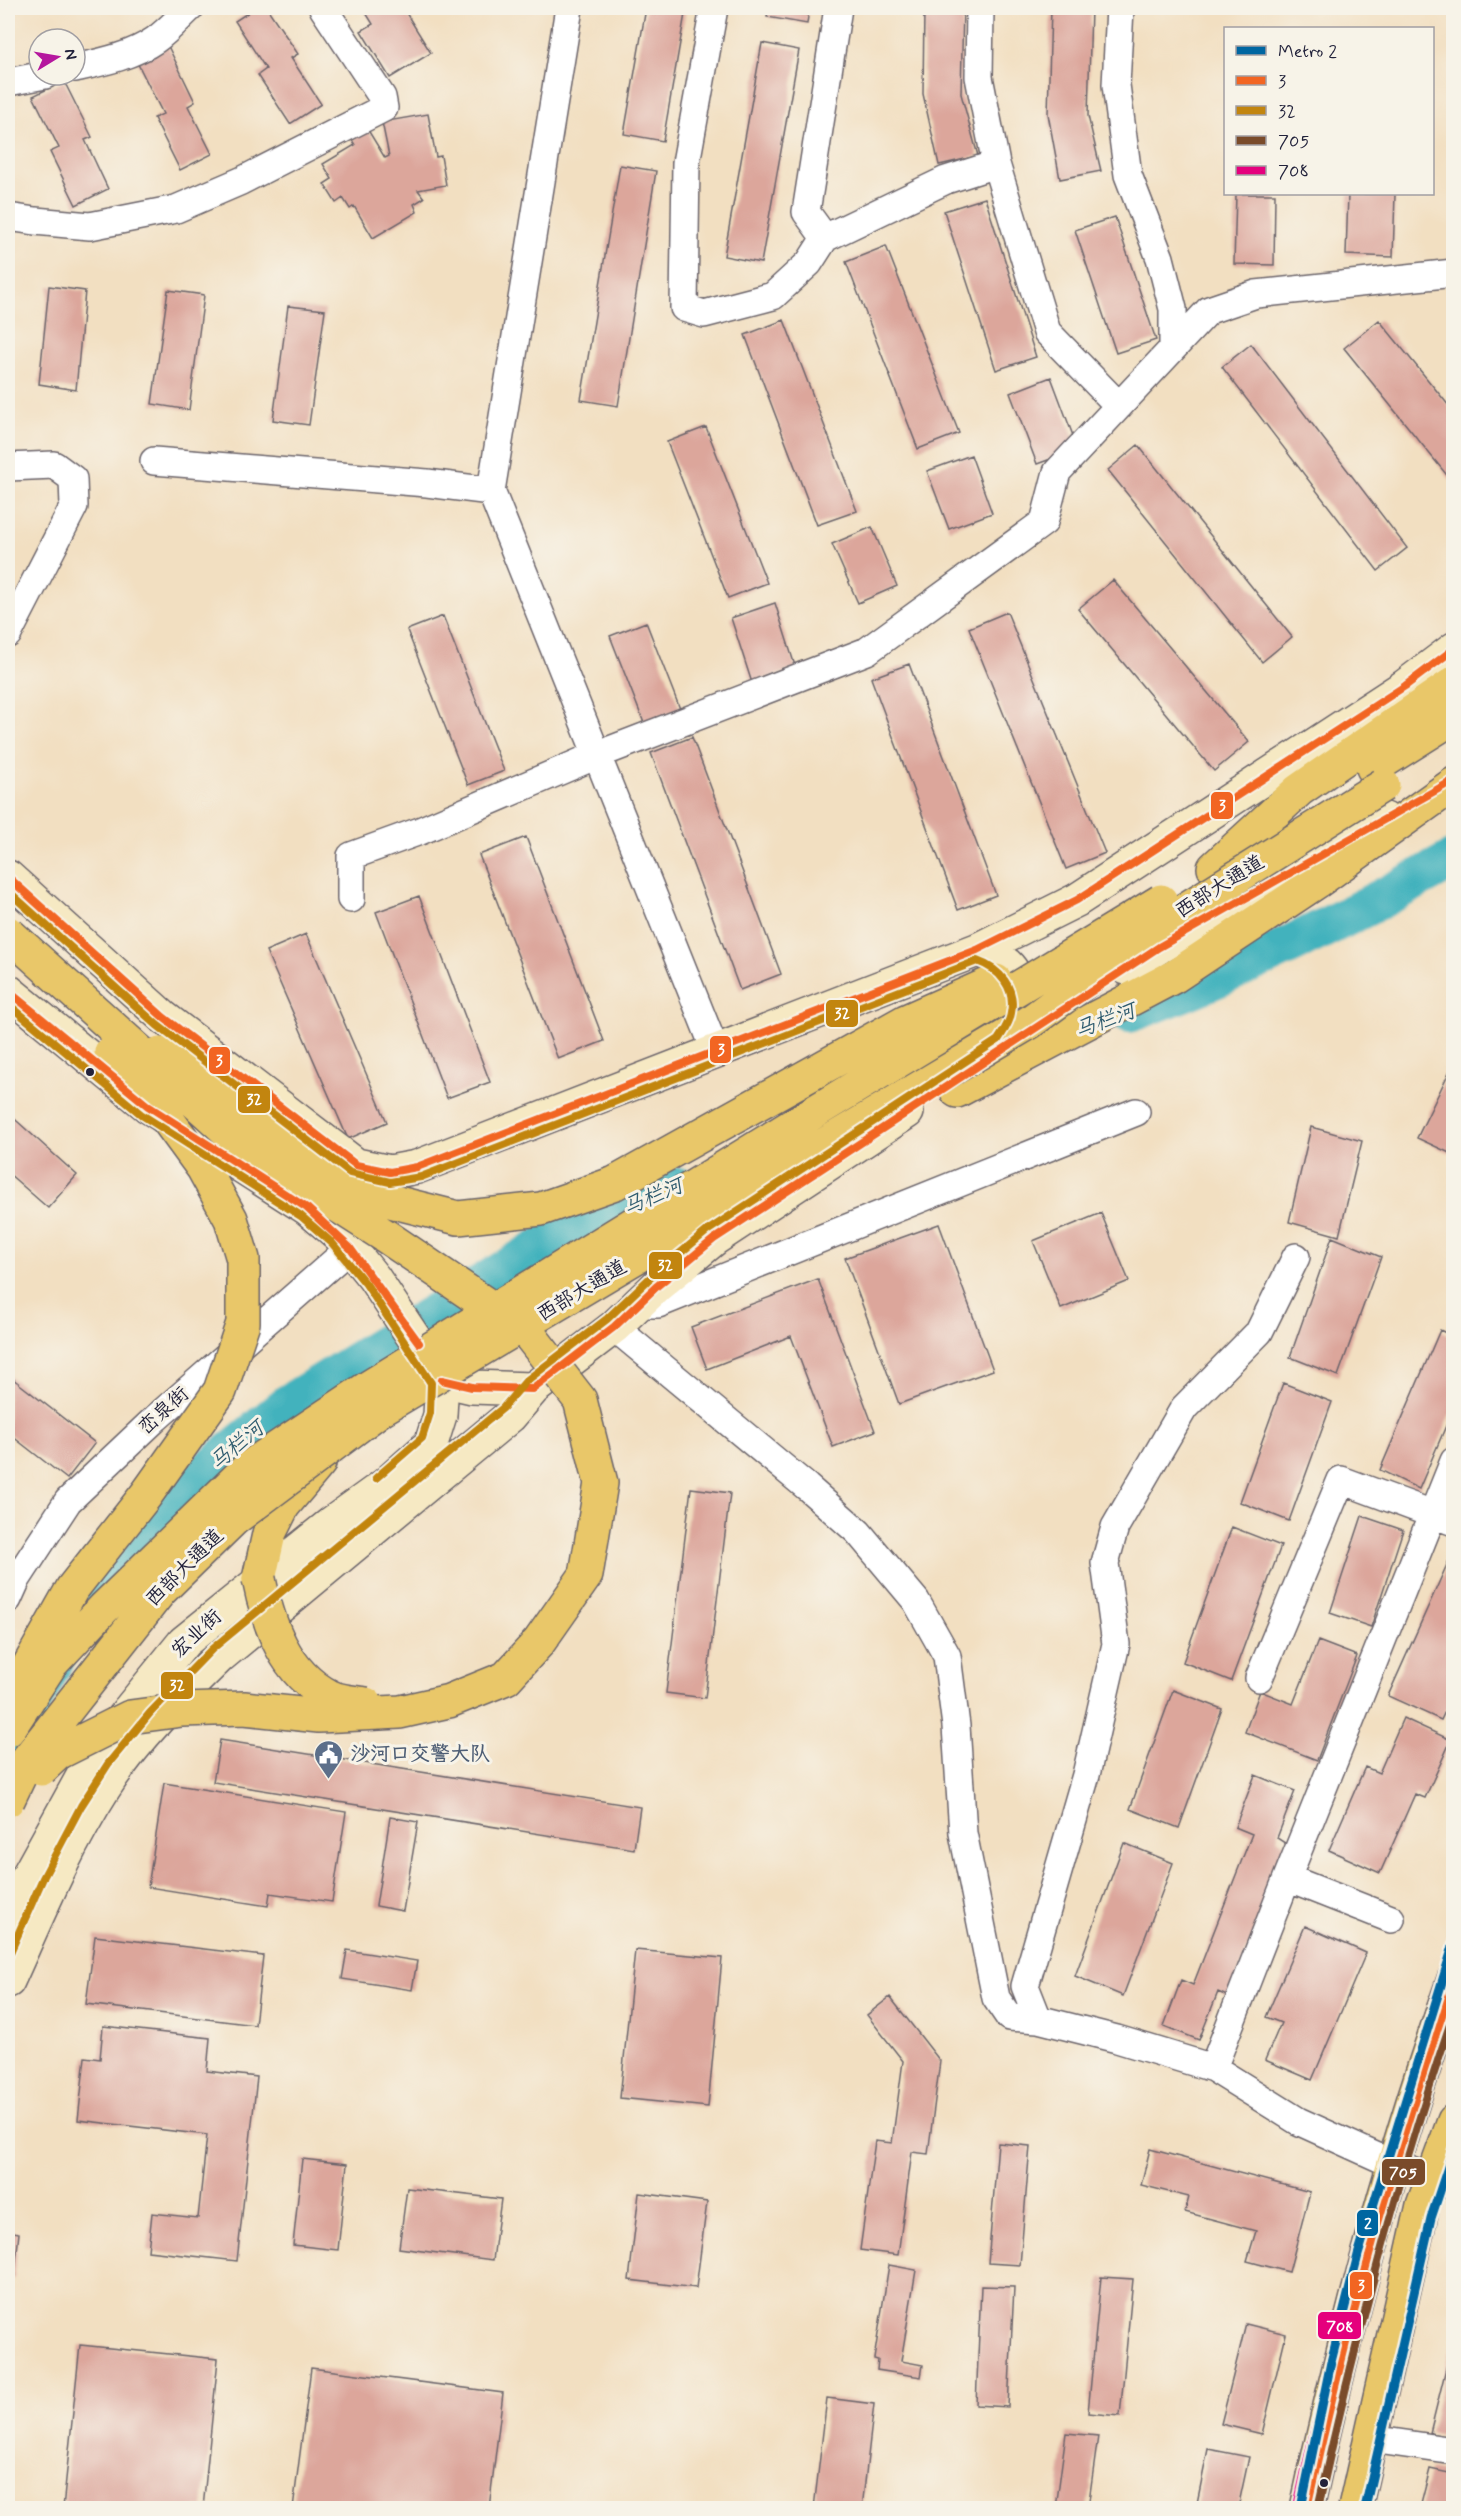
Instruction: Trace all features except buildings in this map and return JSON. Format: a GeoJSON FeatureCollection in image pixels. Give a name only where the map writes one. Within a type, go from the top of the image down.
{"type":"FeatureCollection","features":[{"type":"Feature","properties":{"kind":"main road"},"geometry":{"type":"LineString","coordinates":[[8,877],[163,1017],[356,1165],[390,1172],[417,1167],[977,950],[1077,900],[1405,686],[1454,649]]}},
{"type":"Feature","properties":{"kind":"main road"},"geometry":{"type":"LineString","coordinates":[[1214,868],[1299,790],[1454,683]]}},
{"type":"Feature","properties":{"kind":"main road","name":"西部大通道"},"geometry":{"type":"LineString","coordinates":[[8,1730],[51,1664],[104,1608],[249,1467],[369,1387],[1124,924],[1454,717]]}},
{"type":"Feature","properties":{"kind":"main road","name":"西部大通道"},"geometry":{"type":"LineString","coordinates":[[8,1800],[27,1760],[160,1591],[234,1519],[359,1425],[381,1409],[1030,1022],[1170,919],[1454,741]]}},
{"type":"Feature","properties":{"kind":"main road"},"geometry":{"type":"LineString","coordinates":[[776,1175],[937,1102],[1175,976],[1318,881],[1454,782]]}},
{"type":"Feature","properties":{"kind":"main road","name":"宏业街"},"geometry":{"type":"LineString","coordinates":[[8,1981],[69,1848],[104,1787],[141,1738],[219,1657],[510,1416],[533,1389],[614,1327],[714,1239],[1159,947],[1454,782]]}},
{"type":"Feature","properties":{"kind":"main road"},"geometry":{"type":"LineString","coordinates":[[117,1031],[211,1081],[370,1196],[458,1218],[541,1209],[615,1183],[906,1021],[1124,924]]}},
{"type":"Feature","properties":{"kind":"main road"},"geometry":{"type":"LineString","coordinates":[[8,933],[243,1145],[387,1237],[527,1332],[580,1400],[601,1483],[586,1575],[539,1642],[506,1678],[449,1701],[400,1712],[319,1716],[244,1708],[182,1710],[130,1717],[58,1753],[41,1769],[8,1809]]}},
{"type":"Feature","properties":{"kind":"main road"},"geometry":{"type":"LineString","coordinates":[[8,944],[140,1082],[203,1168],[231,1219],[243,1259],[243,1323],[220,1391],[146,1495],[72,1589],[8,1704]]}},
{"type":"Feature","properties":{"kind":"main road"},"geometry":{"type":"LineString","coordinates":[[977,950],[996,956],[1009,966],[1018,980],[1022,1000],[1021,1017],[1006,1047]]}},
{"type":"Feature","properties":{"kind":"main road"},"geometry":{"type":"LineString","coordinates":[[8,991],[148,1106],[307,1208],[350,1248],[374,1278],[442,1380],[472,1387],[533,1389]]}},
{"type":"Feature","properties":{"kind":"main road"},"geometry":{"type":"LineString","coordinates":[[350,1248],[376,1213],[417,1167]]}},
{"type":"Feature","properties":{"kind":"main road","name":"宏业街"},"geometry":{"type":"LineString","coordinates":[[8,1911],[99,1747],[184,1641],[332,1522],[386,1484],[431,1444],[440,1415],[442,1380]]}},
{"type":"Feature","properties":{"kind":"main road"},"geometry":{"type":"LineString","coordinates":[[359,1425],[330,1451],[283,1506],[269,1534],[259,1579],[266,1614],[285,1656],[306,1678],[330,1697],[400,1712]]}},
{"type":"Feature","properties":{"kind":"main road"},"geometry":{"type":"LineString","coordinates":[[1307,2508],[1324,2431],[1395,2164],[1454,1979]]}},
{"type":"Feature","properties":{"kind":"main road"},"geometry":{"type":"LineString","coordinates":[[1356,2508],[1423,2205],[1444,2182],[1454,2121]]}},
{"type":"Feature","properties":{"kind":"street"},"geometry":{"type":"LineString","coordinates":[[87,65],[136,50],[156,39],[190,8]]}},
{"type":"Feature","properties":{"kind":"street"},"geometry":{"type":"LineString","coordinates":[[8,216],[90,226],[176,209],[241,181],[384,108],[382,97],[322,8]]}},
{"type":"Feature","properties":{"kind":"street"},"geometry":{"type":"LineString","coordinates":[[570,8],[491,491],[716,1052]]}},
{"type":"Feature","properties":{"kind":"street"},"geometry":{"type":"LineString","coordinates":[[714,8],[686,163],[684,308],[704,314],[772,296],[809,263],[825,238],[946,180],[996,164]]}},
{"type":"Feature","properties":{"kind":"street"},"geometry":{"type":"LineString","coordinates":[[825,238],[806,212],[838,8]]}},
{"type":"Feature","properties":{"kind":"street"},"geometry":{"type":"LineString","coordinates":[[980,8],[979,77],[996,164],[1047,332],[1119,406]]}},
{"type":"Feature","properties":{"kind":"street"},"geometry":{"type":"LineString","coordinates":[[1120,8],[1116,85],[1128,175],[1160,258],[1173,309],[1173,348]]}},
{"type":"Feature","properties":{"kind":"street"},"geometry":{"type":"LineString","coordinates":[[8,82],[27,78]]}},
{"type":"Feature","properties":{"kind":"street"},"geometry":{"type":"LineString","coordinates":[[351,899],[351,856],[420,831],[597,755],[867,651],[1044,522],[1057,472],[1209,310],[1256,294],[1454,273]]}},
{"type":"Feature","properties":{"kind":"street"},"geometry":{"type":"LineString","coordinates":[[154,460],[427,483],[491,491]]}},
{"type":"Feature","properties":{"kind":"street"},"geometry":{"type":"LineString","coordinates":[[8,467],[54,465],[73,478],[74,506],[8,634]]}},
{"type":"Feature","properties":{"kind":"street"},"geometry":{"type":"LineString","coordinates":[[648,1295],[658,1304],[1136,1112]]}},
{"type":"Feature","properties":{"kind":"street","name":"峦泉街"},"geometry":{"type":"LineString","coordinates":[[8,1599],[17,1579],[68,1501],[156,1418],[350,1248]]}},
{"type":"Feature","properties":{"kind":"street"},"geometry":{"type":"LineString","coordinates":[[1038,2019],[1025,1986],[1086,1775],[1116,1644],[1105,1563],[1115,1527],[1184,1408],[1259,1332],[1296,1257]]}},
{"type":"Feature","properties":{"kind":"street"},"geometry":{"type":"LineString","coordinates":[[614,1327],[807,1486],[858,1532],[916,1601],[947,1656],[956,1726],[963,1833],[996,1998],[1009,2017],[1038,2019],[1118,2039],[1214,2068],[1298,2121],[1395,2164],[1444,2182]]}},
{"type":"Feature","properties":{"kind":"street"},"geometry":{"type":"LineString","coordinates":[[1214,2068],[1287,1878],[1442,1518],[1454,1461]]}},
{"type":"Feature","properties":{"kind":"street"},"geometry":{"type":"LineString","coordinates":[[1259,1678],[1341,1480],[1442,1518]]}},
{"type":"Feature","properties":{"kind":"street"},"geometry":{"type":"LineString","coordinates":[[1287,1878],[1391,1919]]}},
{"type":"Feature","properties":{"kind":"street"},"geometry":{"type":"LineString","coordinates":[[1371,2439],[1454,2451]]}},
{"type":"Feature","properties":{"kind":"waterway","name":"马栏河"},"geometry":{"type":"LineString","coordinates":[[1129,1013],[1254,962],[1375,902],[1454,859]]}},
{"type":"Feature","properties":{"kind":"waterway","name":"马栏河"},"geometry":{"type":"LineString","coordinates":[[8,1748],[88,1596],[156,1513],[288,1404],[556,1238],[678,1187]]}},
{"type":"Feature","properties":{"kind":"metro line","name":"2"},"geometry":{"type":"LineString","coordinates":[[1301,2508],[1331,2362],[1358,2255],[1454,1943]]}},
{"type":"Feature","properties":{"kind":"metro line","name":"2"},"geometry":{"type":"LineString","coordinates":[[1365,2508],[1431,2218],[1454,2149]]}},
{"type":"Feature","properties":{"kind":"transit line","name":"3"},"geometry":{"type":"LineString","coordinates":[[8,877],[163,1017],[356,1165],[390,1172],[417,1167],[977,950],[1077,900],[1405,686],[1454,649]]}},
{"type":"Feature","properties":{"kind":"transit line","name":"3"},"geometry":{"type":"LineString","coordinates":[[442,1380],[472,1387],[533,1389],[614,1327],[657,1286],[714,1239],[1159,947],[1454,780]]}},
{"type":"Feature","properties":{"kind":"transit line","name":"32"},"geometry":{"type":"LineString","coordinates":[[8,891],[157,1025],[350,1173],[390,1182],[421,1177],[977,961],[993,969],[1005,981],[1012,1004],[1009,1020],[998,1040],[707,1231],[650,1278],[607,1319],[526,1381],[503,1408],[212,1649],[150,1713],[108,1764],[81,1806],[43,1878],[8,1957]]}},
{"type":"Feature","properties":{"kind":"transit line","name":"3"},"geometry":{"type":"LineString","coordinates":[[8,991],[148,1106],[307,1208],[350,1248],[419,1343]]}},
{"type":"Feature","properties":{"kind":"transit line","name":"32"},"geometry":{"type":"LineString","coordinates":[[8,1004],[142,1115],[301,1216],[332,1243],[366,1284],[431,1383],[430,1413],[422,1438],[376,1478]]}},
{"type":"Feature","properties":{"kind":"transit line","name":"708"},"geometry":{"type":"LineString","coordinates":[[1297,2506],[1328,2372],[1381,2173],[1444,1976]]}},
{"type":"Feature","properties":{"kind":"transit line","name":"3"},"geometry":{"type":"LineString","coordinates":[[1307,2508],[1338,2374],[1391,2176],[1454,1980]]}},
{"type":"Feature","properties":{"kind":"transit line","name":"705"},"geometry":{"type":"LineString","coordinates":[[1318,2508],[1347,2383],[1396,2197],[1454,2013]]}},
{"type":"Feature","properties":{"kind":"place","name":"沙河口交警大队"},"geometry":{"type":"Point","coordinates":[329,1780]}}]}
